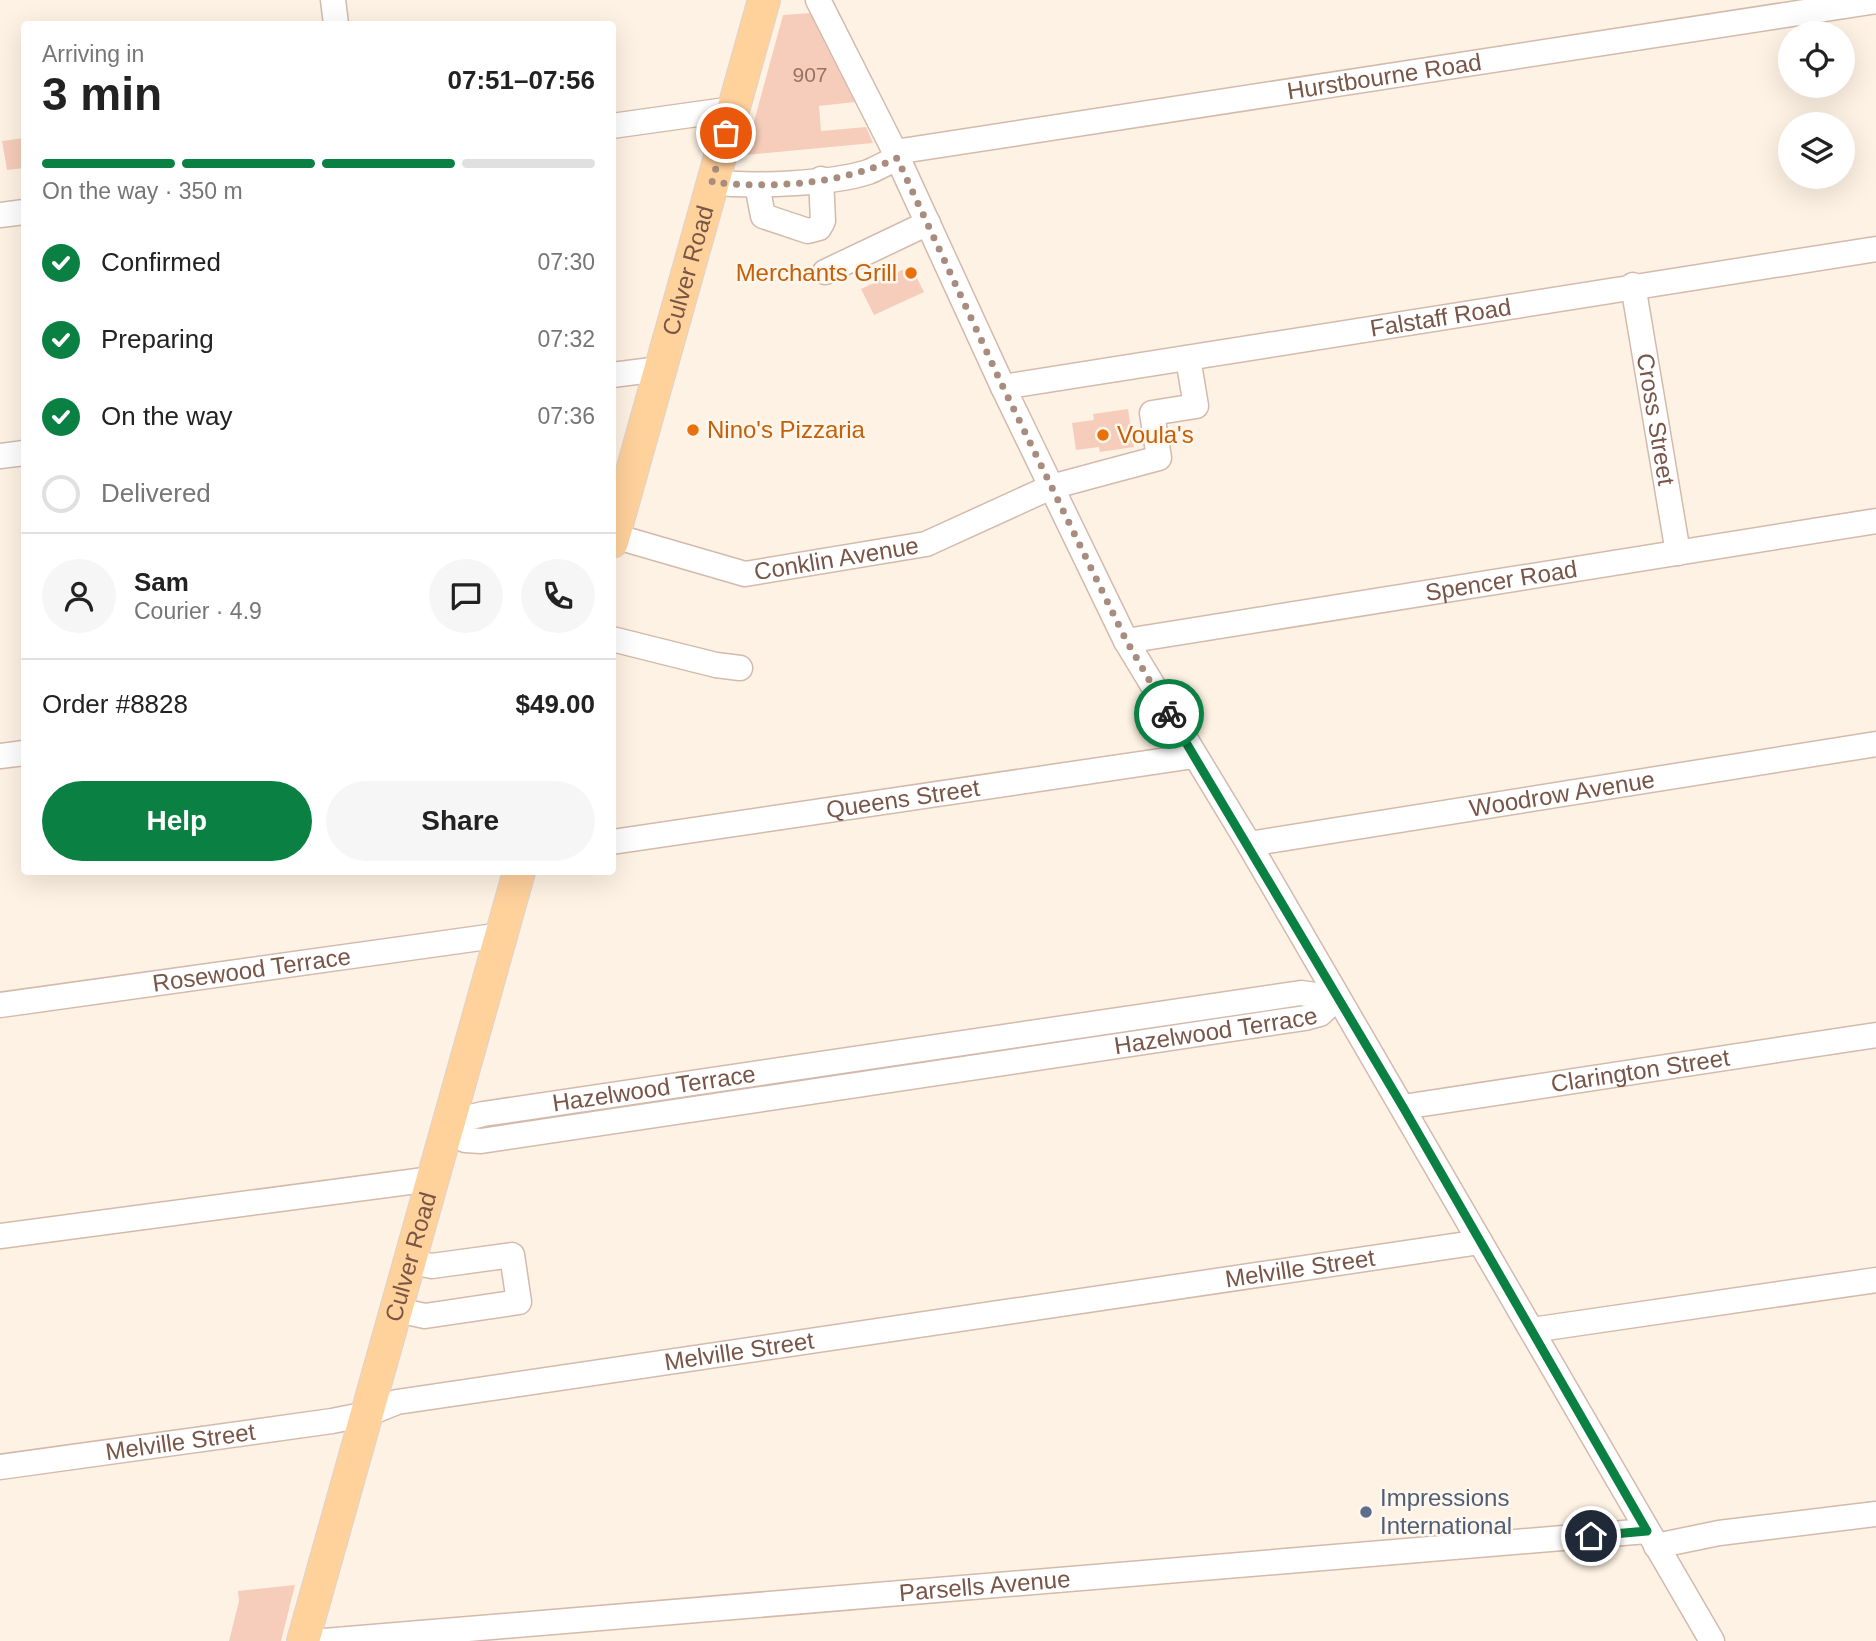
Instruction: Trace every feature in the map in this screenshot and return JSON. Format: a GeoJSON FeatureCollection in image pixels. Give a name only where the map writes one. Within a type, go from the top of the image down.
{"type":"FeatureCollection","features":[{"type":"Feature","properties":{"kind":"main road","name":"Culver Road"},"geometry":{"type":"LineString","coordinates":[[616,528],[764,0]]}},
{"type":"Feature","properties":{"kind":"main road","name":"Culver Road"},"geometry":{"type":"LineString","coordinates":[[303,1641],[518,875]]}},
{"type":"Feature","properties":{"kind":"street"},"geometry":{"type":"LineString","coordinates":[[333,0],[336,21]]}},
{"type":"Feature","properties":{"kind":"street"},"geometry":{"type":"LineString","coordinates":[[818,0],[896,155],[1003,387],[1126,640],[1403,1107],[1712,1641]]}},
{"type":"Feature","properties":{"kind":"street","name":"Hurstbourne Road"},"geometry":{"type":"LineString","coordinates":[[712,182],[757,185],[867,172],[896,155],[1876,1]]}},
{"type":"Feature","properties":{"kind":"street"},"geometry":{"type":"LineString","coordinates":[[616,125],[733,109]]}},
{"type":"Feature","properties":{"kind":"street"},"geometry":{"type":"LineString","coordinates":[[757,185],[763,216],[808,232],[819,228],[823,221],[821,179]]}},
{"type":"Feature","properties":{"kind":"street"},"geometry":{"type":"LineString","coordinates":[[0,215],[21,212]]}},
{"type":"Feature","properties":{"kind":"street"},"geometry":{"type":"LineString","coordinates":[[825,272],[928,223]]}},
{"type":"Feature","properties":{"kind":"street","name":"Falstaff Road"},"geometry":{"type":"LineString","coordinates":[[1003,387],[1633,285],[1876,249]]}},
{"type":"Feature","properties":{"kind":"street","name":"Cross Street"},"geometry":{"type":"LineString","coordinates":[[1633,285],[1678,553]]}},
{"type":"Feature","properties":{"kind":"street","name":"Conklin Avenue"},"geometry":{"type":"LineString","coordinates":[[616,540],[745,574],[926,544],[1051,487],[1159,458],[1152,413],[1196,406],[1188,358]]}},
{"type":"Feature","properties":{"kind":"street"},"geometry":{"type":"LineString","coordinates":[[616,374],[660,369]]}},
{"type":"Feature","properties":{"kind":"street"},"geometry":{"type":"LineString","coordinates":[[0,456],[21,453]]}},
{"type":"Feature","properties":{"kind":"street","name":"Spencer Road"},"geometry":{"type":"LineString","coordinates":[[1126,640],[1876,521]]}},
{"type":"Feature","properties":{"kind":"street"},"geometry":{"type":"LineString","coordinates":[[616,640],[716,665],[740,668]]}},
{"type":"Feature","properties":{"kind":"street","name":"Woodrow Avenue"},"geometry":{"type":"LineString","coordinates":[[1248,844],[1876,744]]}},
{"type":"Feature","properties":{"kind":"street"},"geometry":{"type":"LineString","coordinates":[[0,756],[21,753]]}},
{"type":"Feature","properties":{"kind":"street","name":"Queens Street"},"geometry":{"type":"LineString","coordinates":[[616,841],[1194,756]]}},
{"type":"Feature","properties":{"kind":"street","name":"Rosewood Terrace"},"geometry":{"type":"LineString","coordinates":[[0,1004],[502,935]]}},
{"type":"Feature","properties":{"kind":"street","name":"Hazelwood Terrace"},"geometry":{"type":"LineString","coordinates":[[446,1131],[467,1118],[483,1114],[1301,993],[1337,998]]}},
{"type":"Feature","properties":{"kind":"street","name":"Hazelwood Terrace"},"geometry":{"type":"LineString","coordinates":[[446,1131],[465,1140],[481,1141],[1305,1018],[1320,1014],[1337,998]]}},
{"type":"Feature","properties":{"kind":"street","name":"Clarington Street"},"geometry":{"type":"LineString","coordinates":[[1403,1107],[1876,1035]]}},
{"type":"Feature","properties":{"kind":"street"},"geometry":{"type":"LineString","coordinates":[[925,1049],[929,1074]]}},
{"type":"Feature","properties":{"kind":"street"},"geometry":{"type":"LineString","coordinates":[[0,1236],[432,1179]]}},
{"type":"Feature","properties":{"kind":"street","name":"Melville Street"},"geometry":{"type":"LineString","coordinates":[[0,1467],[367,1414],[397,1402],[1480,1242]]}},
{"type":"Feature","properties":{"kind":"street"},"geometry":{"type":"LineString","coordinates":[[397,1310],[425,1316],[519,1302],[512,1255],[432,1266],[410,1262]]}},
{"type":"Feature","properties":{"kind":"street"},"geometry":{"type":"LineString","coordinates":[[1532,1330],[1876,1280]]}},
{"type":"Feature","properties":{"kind":"street","name":"Parsells Avenue"},"geometry":{"type":"LineString","coordinates":[[324,1641],[505,1634],[1652,1539],[1876,1514]]}},
{"type":"Feature","properties":{"kind":"building"},"geometry":{"type":"Polygon","coordinates":[[[811,13],[855,102],[819,106],[821,131],[866,127],[873,143],[745,155],[783,15],[811,13]]]}},
{"type":"Feature","properties":{"kind":"building"},"geometry":{"type":"Polygon","coordinates":[[[21,138],[21,168],[7,170],[2,141],[21,138]]]}},
{"type":"Feature","properties":{"kind":"building"},"geometry":{"type":"Polygon","coordinates":[[[911,266],[924,292],[874,315],[861,289],[911,266]]]}},
{"type":"Feature","properties":{"kind":"building","name":"Voula's"},"geometry":{"type":"Polygon","coordinates":[[[1128,409],[1134,447],[1100,452],[1099,447],[1076,450],[1072,423],[1094,420],[1093,414],[1128,409]]]}},
{"type":"Feature","properties":{"kind":"building"},"geometry":{"type":"Polygon","coordinates":[[[295,1585],[281,1641],[229,1641],[239,1601],[238,1591],[295,1585]]]}},
{"type":"Feature","properties":{"kind":"way so far"},"geometry":{"type":"LineString","coordinates":[[726,133],[712,182],[745,186],[821,179],[867,172],[897,158],[1003,387],[1126,640],[1169,714]]}},
{"type":"Feature","properties":{"kind":"place","name":"Merchants Grill"},"geometry":{"type":"Point","coordinates":[911,273]}},
{"type":"Feature","properties":{"kind":"place","name":"Nino's Pizzaria"},"geometry":{"type":"Point","coordinates":[693,430]}},
{"type":"Feature","properties":{"kind":"place","name":"Voula's"},"geometry":{"type":"Point","coordinates":[1103,435]}},
{"type":"Feature","properties":{"kind":"place","name":"Impressions International"},"geometry":{"type":"Point","coordinates":[1366,1512]}},
{"type":"Feature","properties":{"kind":"route"},"geometry":{"type":"LineString","coordinates":[[1169,714],[1403,1107],[1647,1531],[1591,1536]]}}]}
